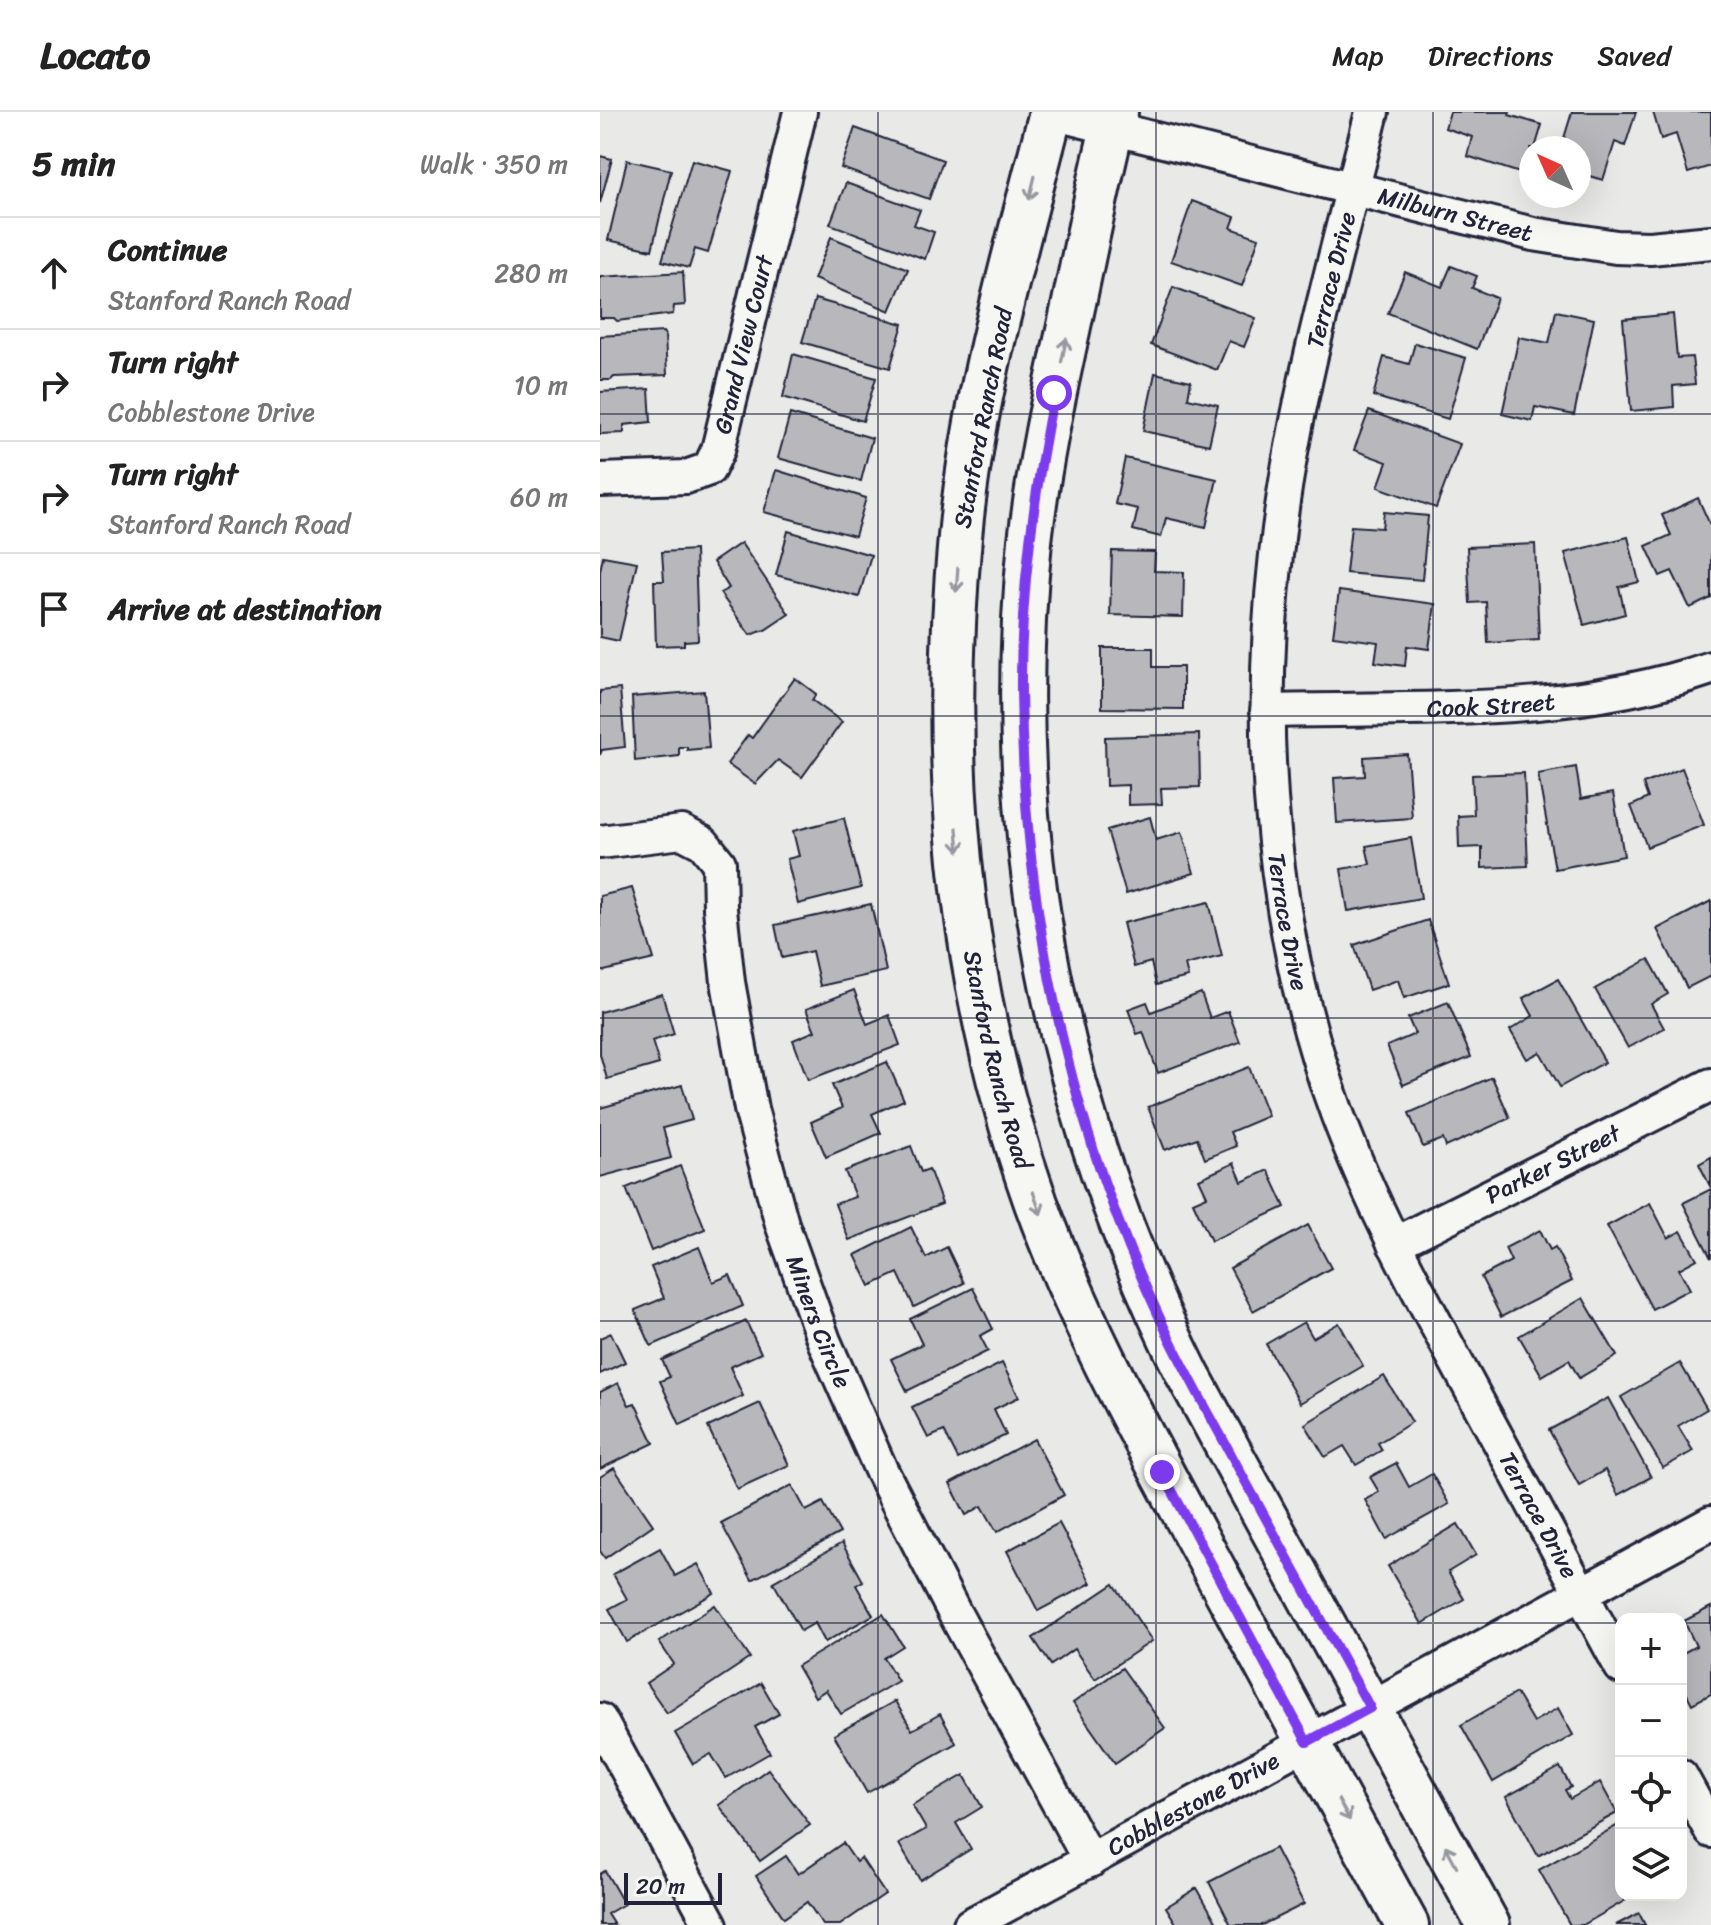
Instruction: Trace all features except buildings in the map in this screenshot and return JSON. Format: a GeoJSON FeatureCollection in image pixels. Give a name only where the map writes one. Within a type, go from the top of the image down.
{"type":"FeatureCollection","features":[{"type":"Feature","properties":{"kind":"main road","name":"Stanford Ranch Road"},"geometry":{"type":"LineString","coordinates":[[1050,112],[986,377],[970,456],[960,533],[951,679],[952,768],[972,949],[994,1060],[1010,1119],[1036,1202],[1094,1342],[1407,1925]]}},
{"type":"Feature","properties":{"kind":"main road"},"geometry":{"type":"LineString","coordinates":[[1114,120],[1054,393],[1030,542],[1021,688],[1023,761],[1028,831],[1045,957],[1081,1110],[1114,1206],[1157,1313],[1488,1925]]}},
{"type":"Feature","properties":{"kind":"street","name":"Grand View Court"},"geometry":{"type":"LineString","coordinates":[[600,480],[686,477],[709,469],[718,450],[800,112]]}},
{"type":"Feature","properties":{"kind":"street","name":"Milburn Street"},"geometry":{"type":"LineString","coordinates":[[1050,112],[1114,120],[1168,144],[1573,241],[1650,248],[1711,242]]}},
{"type":"Feature","properties":{"kind":"street","name":"Terrace Drive"},"geometry":{"type":"LineString","coordinates":[[1372,112],[1298,414],[1276,554],[1267,711],[1268,767],[1284,905],[1297,967],[1338,1115],[1394,1244],[1615,1656]]}},
{"type":"Feature","properties":{"kind":"street","name":"Cook Street"},"geometry":{"type":"LineString","coordinates":[[1267,711],[1465,708],[1531,703],[1640,686],[1711,668]]}},
{"type":"Feature","properties":{"kind":"street","name":"Miners Circle"},"geometry":{"type":"LineString","coordinates":[[600,842],[682,832],[703,843],[719,863],[720,909],[728,982],[751,1109],[782,1224],[824,1341],[903,1513],[1090,1861]]}},
{"type":"Feature","properties":{"kind":"street","name":"Parker Street"},"geometry":{"type":"LineString","coordinates":[[1394,1244],[1711,1085]]}},
{"type":"Feature","properties":{"kind":"street","name":"Cobblestone Drive"},"geometry":{"type":"LineString","coordinates":[[970,1925],[1711,1523]]}},
{"type":"Feature","properties":{"kind":"street"},"geometry":{"type":"LineString","coordinates":[[600,1720],[711,1925]]}},
{"type":"Feature","properties":{"kind":"street"},"geometry":{"type":"LineString","coordinates":[[1687,1787],[1711,1831]]}},
{"type":"Feature","properties":{"kind":"route"},"geometry":{"type":"LineString","coordinates":[[1054,393],[1030,542],[1021,688],[1023,761],[1036,904],[1063,1042],[1103,1178],[1157,1313],[1370,1708],[1307,1742],[1162,1472]]}}]}
